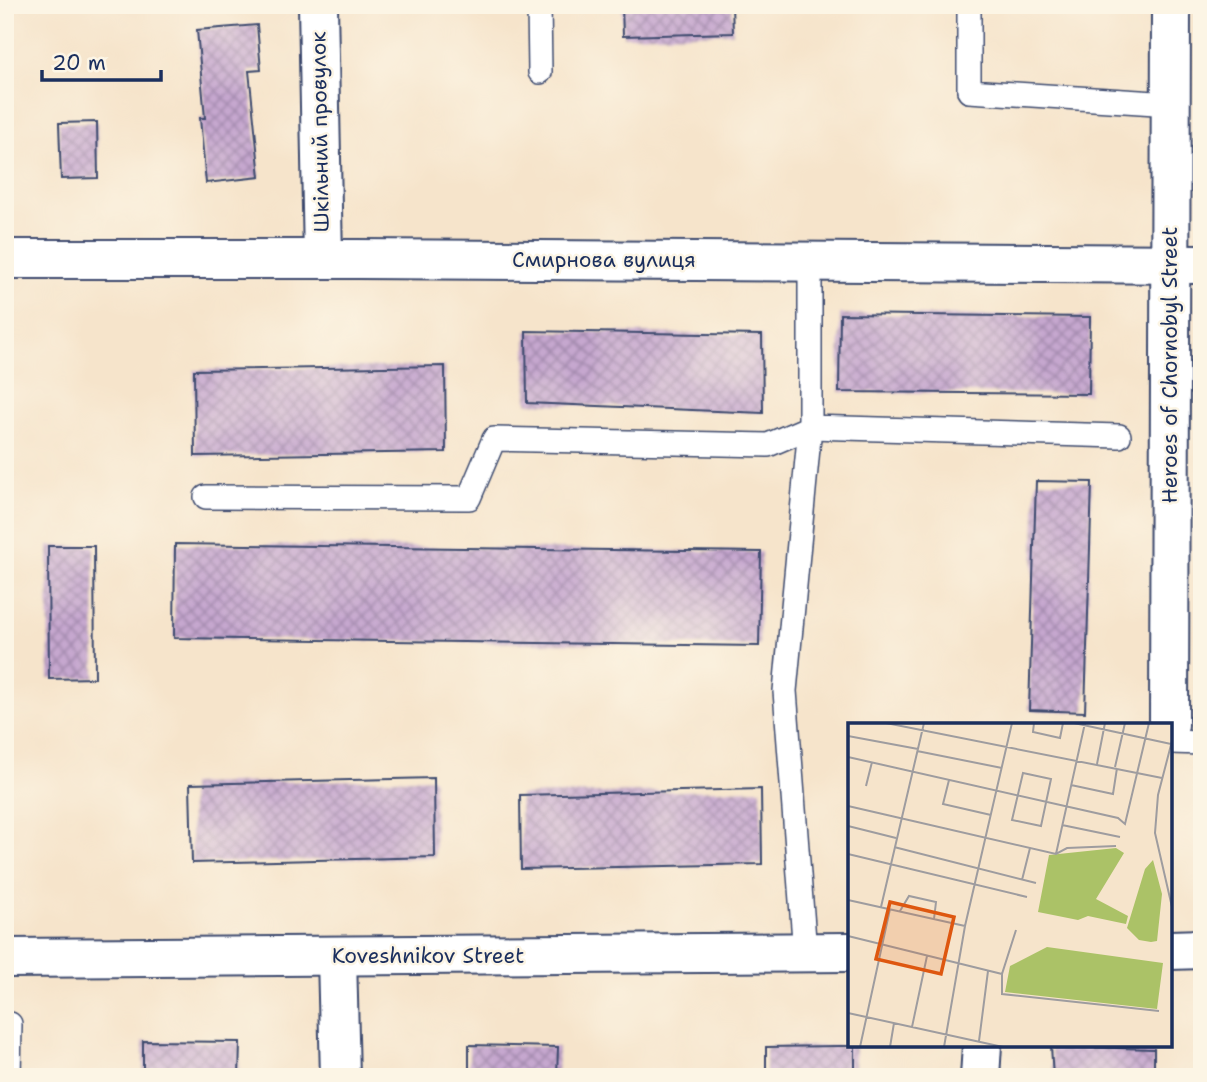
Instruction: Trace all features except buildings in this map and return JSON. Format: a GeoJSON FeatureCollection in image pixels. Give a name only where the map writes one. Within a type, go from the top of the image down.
{"type":"FeatureCollection","features":[{"type":"Feature","properties":{"kind":"street","name":"Шкільний провулок"},"geometry":{"type":"LineString","coordinates":[[318,5],[323,258]]}},
{"type":"Feature","properties":{"kind":"street","name":"Heroes of Chornobyl Street"},"geometry":{"type":"LineString","coordinates":[[1169,723],[1186,263],[1171,104],[1171,5]]}},
{"type":"Feature","properties":{"kind":"street","name":"Смирнова вулиця"},"geometry":{"type":"LineString","coordinates":[[5,259],[1186,263]]}},
{"type":"Feature","properties":{"kind":"street"},"geometry":{"type":"LineString","coordinates":[[1172,950],[1202,949]]}},
{"type":"Feature","properties":{"kind":"street","name":"Koveshnikov Street"},"geometry":{"type":"LineString","coordinates":[[5,958],[848,952]]}},
{"type":"Feature","properties":{"kind":"street"},"geometry":{"type":"LineString","coordinates":[[337,957],[340,1077]]}},
{"type":"Feature","properties":{"kind":"street"},"geometry":{"type":"LineString","coordinates":[[979,1077],[982,1047]]}},
{"type":"Feature","properties":{"kind":"lane"},"geometry":{"type":"LineString","coordinates":[[539,5],[540,72]]}},
{"type":"Feature","properties":{"kind":"lane"},"geometry":{"type":"LineString","coordinates":[[969,5],[969,91],[1171,104]]}},
{"type":"Feature","properties":{"kind":"lane"},"geometry":{"type":"LineString","coordinates":[[805,953],[785,691],[810,427],[810,261]]}},
{"type":"Feature","properties":{"kind":"lane"},"geometry":{"type":"LineString","coordinates":[[206,497],[470,498],[494,439],[768,445],[810,427],[1119,436]]}},
{"type":"Feature","properties":{"kind":"lane"},"geometry":{"type":"LineString","coordinates":[[1172,742],[1202,743]]}},
{"type":"Feature","properties":{"kind":"lane"},"geometry":{"type":"LineString","coordinates":[[9,1077],[10,1024]]}}]}
